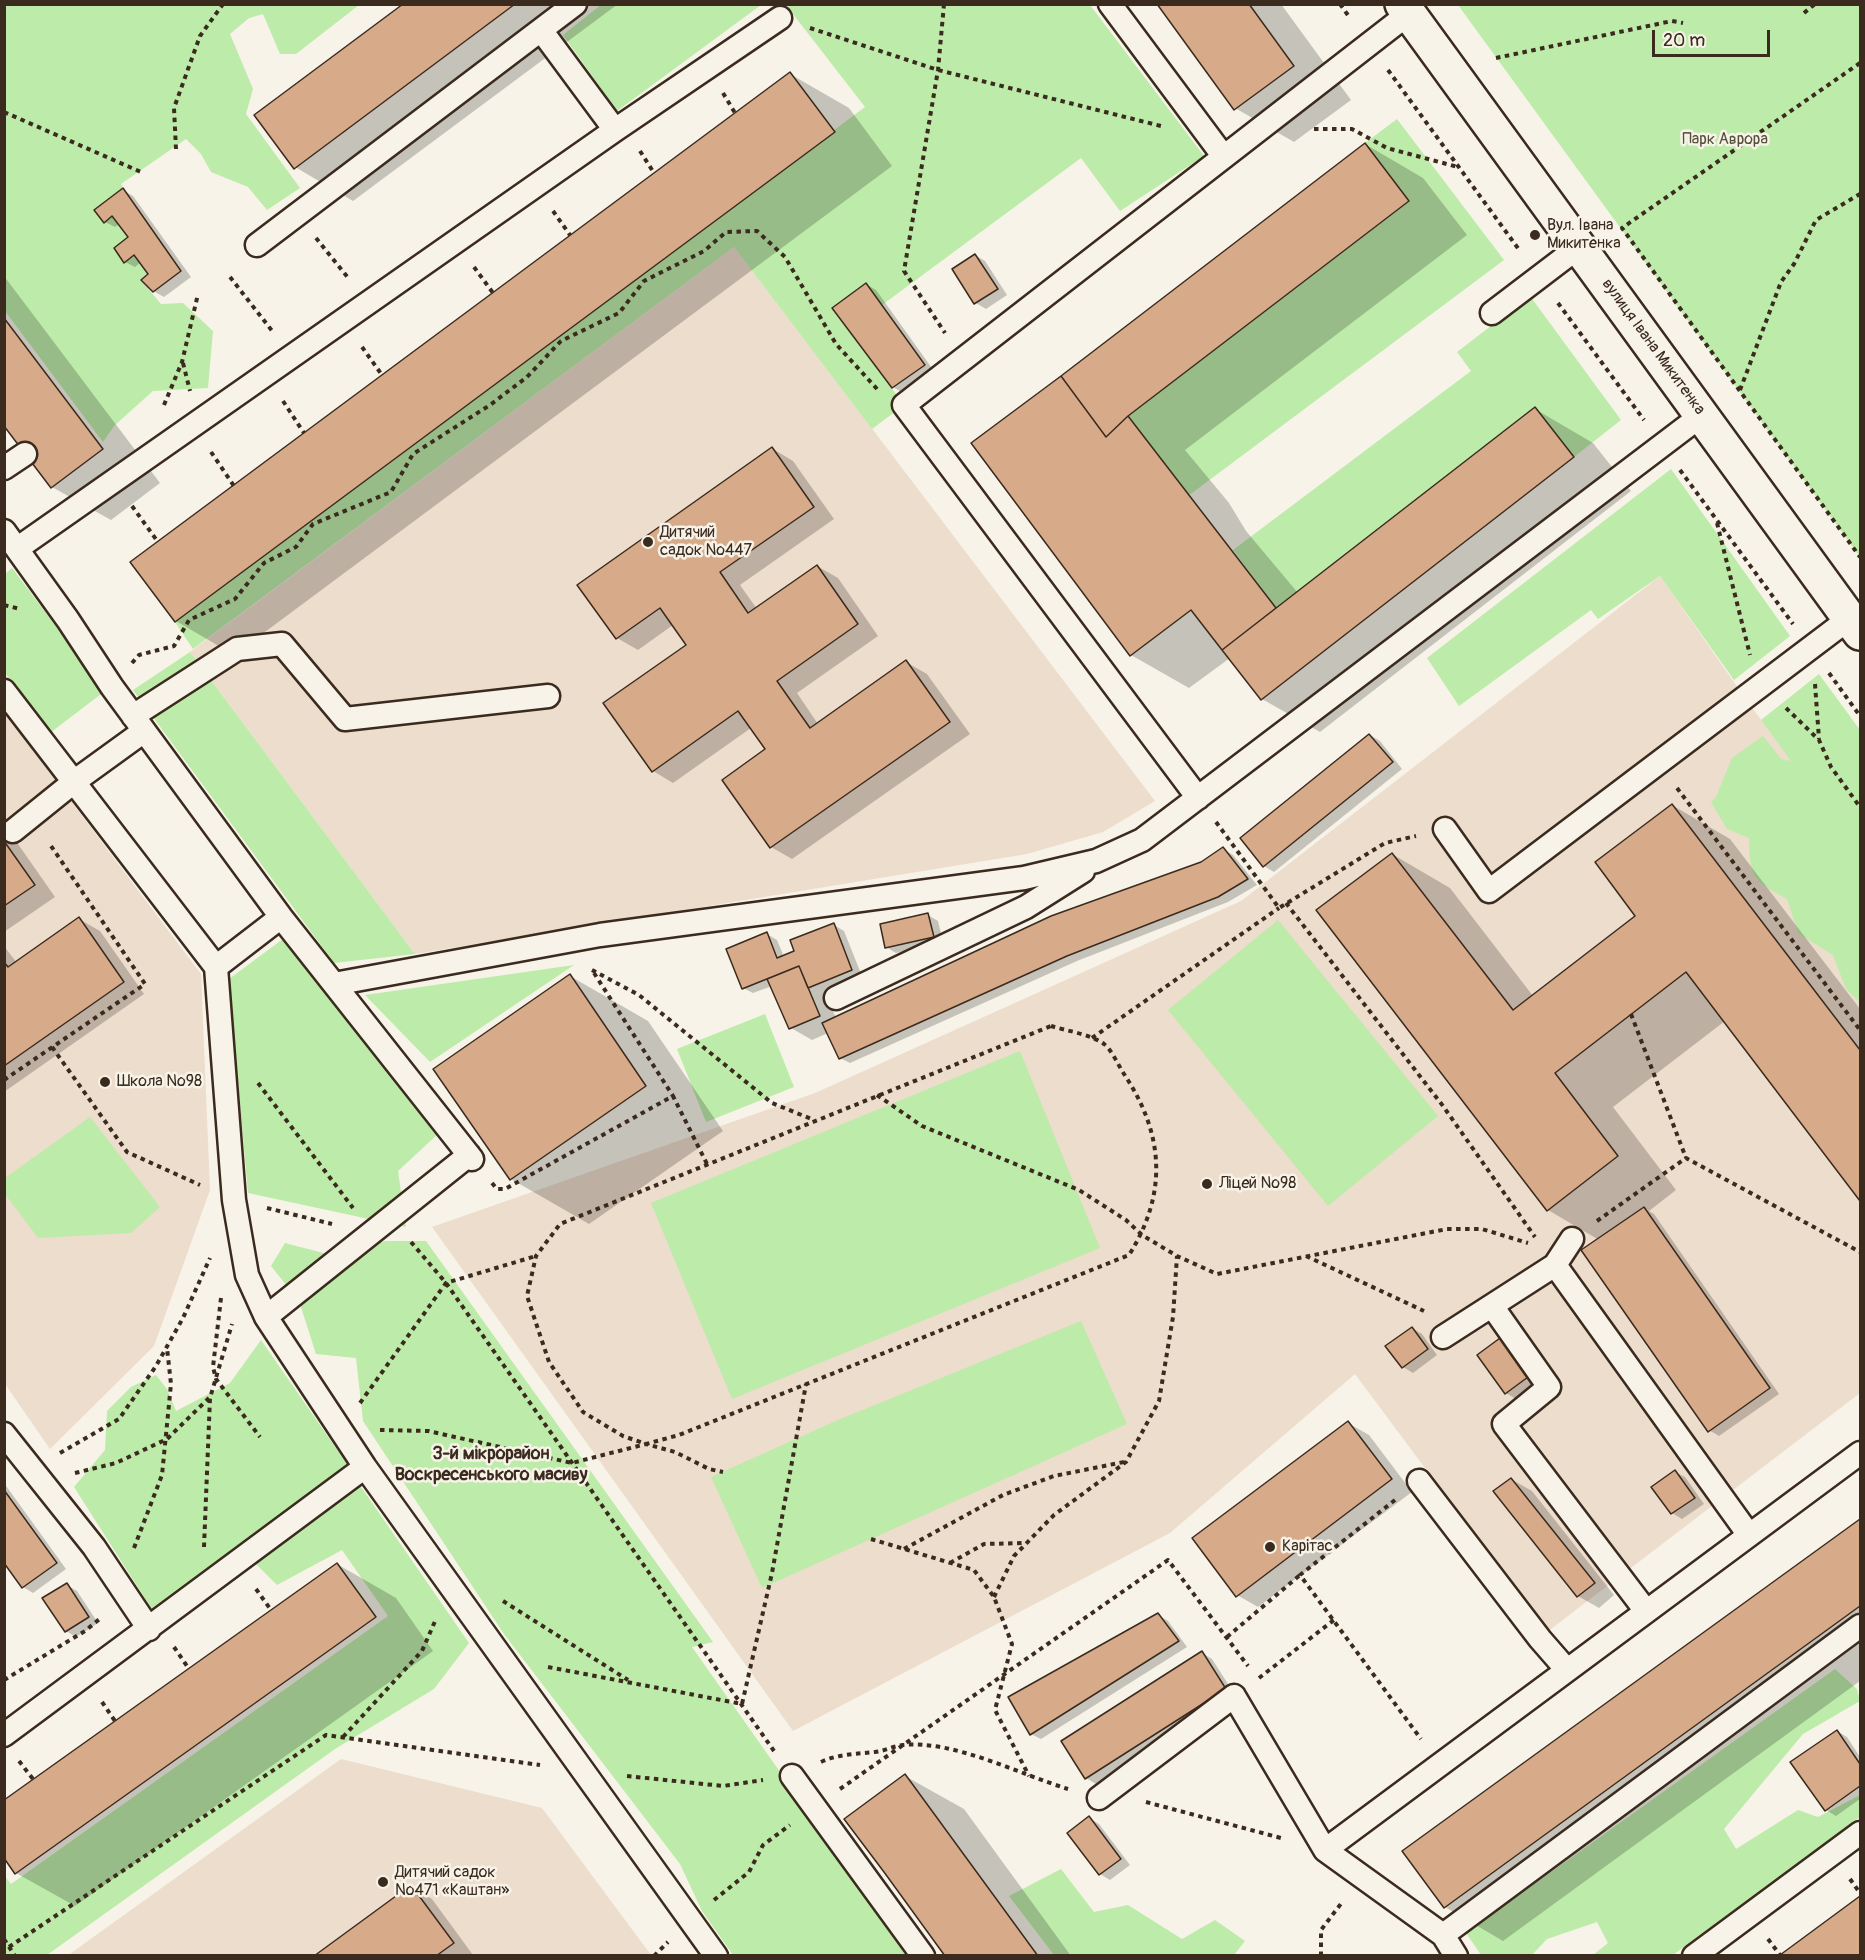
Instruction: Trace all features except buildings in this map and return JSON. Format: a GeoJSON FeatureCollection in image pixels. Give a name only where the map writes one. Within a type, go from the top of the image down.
{"type":"FeatureCollection","features":[{"type":"Feature","properties":{"kind":"street","name":"вулиця Івана Микитенка"},"geometry":{"type":"LineString","coordinates":[[1405,9],[1855,626]]}},
{"type":"Feature","properties":{"kind":"lane"},"geometry":{"type":"LineString","coordinates":[[257,245],[575,4]]}},
{"type":"Feature","properties":{"kind":"lane"},"geometry":{"type":"LineString","coordinates":[[1110,4],[1224,157]]}},
{"type":"Feature","properties":{"kind":"lane"},"geometry":{"type":"LineString","coordinates":[[1198,798],[904,405],[1369,45],[1405,9]]}},
{"type":"Feature","properties":{"kind":"lane"},"geometry":{"type":"LineString","coordinates":[[266,1317],[471,1157],[281,917],[112,687],[11,540],[114,480],[145,459],[615,130],[780,18]]}},
{"type":"Feature","properties":{"kind":"lane"},"geometry":{"type":"LineString","coordinates":[[541,30],[615,130]]}},
{"type":"Feature","properties":{"kind":"lane"},"geometry":{"type":"LineString","coordinates":[[1492,313],[1580,246]]}},
{"type":"Feature","properties":{"kind":"lane"},"geometry":{"type":"LineString","coordinates":[[836,998],[1026,907],[1102,858],[1142,840],[1702,415]]}},
{"type":"Feature","properties":{"kind":"lane"},"geometry":{"type":"LineString","coordinates":[[4,468],[25,454]]}},
{"type":"Feature","properties":{"kind":"lane"},"geometry":{"type":"LineString","coordinates":[[1445,829],[1489,891],[1758,688],[1815,654],[1855,626]]}},
{"type":"Feature","properties":{"kind":"lane"},"geometry":{"type":"LineString","coordinates":[[13,831],[75,781],[139,723],[237,649],[282,644],[345,719],[548,696]]}},
{"type":"Feature","properties":{"kind":"lane"},"geometry":{"type":"LineString","coordinates":[[4,691],[216,967],[234,1204],[247,1275],[266,1317],[365,1467],[716,1956]]}},
{"type":"Feature","properties":{"kind":"lane"},"geometry":{"type":"LineString","coordinates":[[334,984],[573,940],[1024,878],[1102,858]]}},
{"type":"Feature","properties":{"kind":"lane"},"geometry":{"type":"LineString","coordinates":[[216,967],[281,917]]}},
{"type":"Feature","properties":{"kind":"lane"},"geometry":{"type":"LineString","coordinates":[[1451,1332],[1492,1306],[1572,1239]]}},
{"type":"Feature","properties":{"kind":"lane"},"geometry":{"type":"LineString","coordinates":[[1549,1256],[1749,1535]]}},
{"type":"Feature","properties":{"kind":"lane"},"geometry":{"type":"LineString","coordinates":[[1492,1306],[1549,1388],[1504,1424],[1646,1611]]}},
{"type":"Feature","properties":{"kind":"lane"},"geometry":{"type":"LineString","coordinates":[[4,1434],[94,1547],[149,1629]]}},
{"type":"Feature","properties":{"kind":"lane"},"geometry":{"type":"LineString","coordinates":[[1325,1850],[1860,1453]]}},
{"type":"Feature","properties":{"kind":"lane"},"geometry":{"type":"LineString","coordinates":[[4,1735],[365,1467]]}},
{"type":"Feature","properties":{"kind":"lane"},"geometry":{"type":"LineString","coordinates":[[1419,1481],[1540,1639],[1568,1670]]}},
{"type":"Feature","properties":{"kind":"lane"},"geometry":{"type":"LineString","coordinates":[[1443,1935],[1860,1626]]}},
{"type":"Feature","properties":{"kind":"lane"},"geometry":{"type":"LineString","coordinates":[[1099,1798],[1234,1696],[1325,1850],[1443,1935],[1456,1956]]}},
{"type":"Feature","properties":{"kind":"lane"},"geometry":{"type":"LineString","coordinates":[[792,1776],[923,1956]]}},
{"type":"Feature","properties":{"kind":"lane"},"geometry":{"type":"LineString","coordinates":[[1694,1956],[1860,1833]]}},
{"type":"Feature","properties":{"kind":"path"},"geometry":{"type":"LineString","coordinates":[[176,149],[174,108],[200,36],[223,4]]}},
{"type":"Feature","properties":{"kind":"path"},"geometry":{"type":"LineString","coordinates":[[944,4],[938,70],[904,271],[963,360]]}},
{"type":"Feature","properties":{"kind":"path"},"geometry":{"type":"LineString","coordinates":[[1340,4],[1860,716]]}},
{"type":"Feature","properties":{"kind":"path"},"geometry":{"type":"LineString","coordinates":[[1804,13],[1815,4]]}},
{"type":"Feature","properties":{"kind":"path"},"geometry":{"type":"LineString","coordinates":[[780,18],[938,70],[1210,138]]}},
{"type":"Feature","properties":{"kind":"path"},"geometry":{"type":"LineString","coordinates":[[1496,58],[1672,21],[1683,22]]}},
{"type":"Feature","properties":{"kind":"path"},"geometry":{"type":"LineString","coordinates":[[1860,63],[1622,228],[1860,556]]}},
{"type":"Feature","properties":{"kind":"path"},"geometry":{"type":"LineString","coordinates":[[4,112],[141,172]]}},
{"type":"Feature","properties":{"kind":"path"},"geometry":{"type":"LineString","coordinates":[[1251,136],[1303,130],[1352,129],[1387,148],[1459,167]]}},
{"type":"Feature","properties":{"kind":"path"},"geometry":{"type":"LineString","coordinates":[[1740,390],[1781,282],[1794,264],[1816,220],[1860,194]]}},
{"type":"Feature","properties":{"kind":"path"},"geometry":{"type":"LineString","coordinates":[[297,214],[368,303]]}},
{"type":"Feature","properties":{"kind":"path"},"geometry":{"type":"LineString","coordinates":[[112,687],[139,655],[174,646],[189,620],[235,599],[264,563],[296,547],[313,524],[391,492],[413,454],[490,405],[527,377],[561,341],[619,313],[644,281],[704,251],[726,232],[757,231],[785,257],[836,344],[875,388],[904,405]]}},
{"type":"Feature","properties":{"kind":"path"},"geometry":{"type":"LineString","coordinates":[[230,277],[291,357]]}},
{"type":"Feature","properties":{"kind":"path"},"geometry":{"type":"LineString","coordinates":[[145,459],[160,415],[182,363],[198,294]]}},
{"type":"Feature","properties":{"kind":"path"},"geometry":{"type":"LineString","coordinates":[[193,425],[234,486]]}},
{"type":"Feature","properties":{"kind":"path"},"geometry":{"type":"LineString","coordinates":[[114,480],[158,542]]}},
{"type":"Feature","properties":{"kind":"path"},"geometry":{"type":"LineString","coordinates":[[1716,519],[1758,688],[1795,715],[1819,740],[1831,767],[1860,807]]}},
{"type":"Feature","properties":{"kind":"path"},"geometry":{"type":"LineString","coordinates":[[1815,654],[1819,740]]}},
{"type":"Feature","properties":{"kind":"path"},"geometry":{"type":"LineString","coordinates":[[1659,763],[1860,1030]]}},
{"type":"Feature","properties":{"kind":"path"},"geometry":{"type":"LineString","coordinates":[[1198,798],[1279,908]]}},
{"type":"Feature","properties":{"kind":"path"},"geometry":{"type":"LineString","coordinates":[[4,1080],[145,984],[31,816]]}},
{"type":"Feature","properties":{"kind":"path"},"geometry":{"type":"LineString","coordinates":[[1092,1038],[1286,903],[1385,843]]}},
{"type":"Feature","properties":{"kind":"path"},"geometry":{"type":"LineString","coordinates":[[1286,903],[1443,1106],[1549,1256]]}},
{"type":"Feature","properties":{"kind":"path"},"geometry":{"type":"LineString","coordinates":[[573,940],[673,1096],[707,1164]]}},
{"type":"Feature","properties":{"kind":"path"},"geometry":{"type":"LineString","coordinates":[[592,970],[639,994],[772,1103],[814,1120]]}},
{"type":"Feature","properties":{"kind":"path"},"geometry":{"type":"LineString","coordinates":[[1631,1014],[1686,1158],[1860,1252]]}},
{"type":"Feature","properties":{"kind":"path"},"geometry":{"type":"LineString","coordinates":[[340,1430],[428,1431],[572,1463],[646,1444],[679,1435],[1129,1255],[1142,1234],[1154,1203],[1156,1145],[1136,1091],[1105,1044],[1051,1026],[560,1224],[536,1256],[527,1296],[549,1362],[583,1412],[623,1436],[646,1444],[675,1452],[709,1469],[723,1472]]}},
{"type":"Feature","properties":{"kind":"path"},"geometry":{"type":"LineString","coordinates":[[52,1047],[127,1152],[234,1204],[372,1234]]}},
{"type":"Feature","properties":{"kind":"path"},"geometry":{"type":"LineString","coordinates":[[257,1082],[372,1234]]}},
{"type":"Feature","properties":{"kind":"path"},"geometry":{"type":"LineString","coordinates":[[876,1095],[922,1126],[1079,1191],[1126,1220],[1142,1234],[1177,1256],[1217,1274],[1447,1229],[1482,1229],[1549,1256]]}},
{"type":"Feature","properties":{"kind":"path"},"geometry":{"type":"LineString","coordinates":[[471,1157],[497,1189],[505,1189],[673,1096]]}},
{"type":"Feature","properties":{"kind":"path"},"geometry":{"type":"LineString","coordinates":[[1572,1239],[1686,1158]]}},
{"type":"Feature","properties":{"kind":"path"},"geometry":{"type":"LineString","coordinates":[[35,1475],[119,1419],[183,1318],[234,1204]]}},
{"type":"Feature","properties":{"kind":"path"},"geometry":{"type":"LineString","coordinates":[[392,1218],[446,1284],[792,1776],[723,1786],[632,1776]]}},
{"type":"Feature","properties":{"kind":"path"},"geometry":{"type":"LineString","coordinates":[[340,1430],[446,1284],[536,1256]]}},
{"type":"Feature","properties":{"kind":"path"},"geometry":{"type":"LineString","coordinates":[[994,1597],[1014,1556],[1026,1543],[1054,1515],[1126,1462],[1160,1401],[1173,1317],[1177,1256]]}},
{"type":"Feature","properties":{"kind":"path"},"geometry":{"type":"LineString","coordinates":[[1305,1256],[1451,1332]]}},
{"type":"Feature","properties":{"kind":"path"},"geometry":{"type":"LineString","coordinates":[[202,1590],[210,1398],[247,1275]]}},
{"type":"Feature","properties":{"kind":"path"},"geometry":{"type":"LineString","coordinates":[[221,1297],[213,1367],[216,1378],[260,1437]]}},
{"type":"Feature","properties":{"kind":"path"},"geometry":{"type":"LineString","coordinates":[[4,1680],[85,1631],[123,1591],[162,1475],[171,1384],[166,1347]]}},
{"type":"Feature","properties":{"kind":"path"},"geometry":{"type":"LineString","coordinates":[[742,1704],[772,1573],[806,1384]]}},
{"type":"Feature","properties":{"kind":"path"},"geometry":{"type":"LineString","coordinates":[[35,1475],[116,1463],[167,1438],[210,1398]]}},
{"type":"Feature","properties":{"kind":"path"},"geometry":{"type":"LineString","coordinates":[[904,1550],[1003,1495],[1054,1476],[1126,1462]]}},
{"type":"Feature","properties":{"kind":"path"},"geometry":{"type":"LineString","coordinates":[[1227,1637],[1300,1575],[1419,1481]]}},
{"type":"Feature","properties":{"kind":"path"},"geometry":{"type":"LineString","coordinates":[[871,1539],[974,1570],[994,1597],[1012,1644],[995,1710],[1029,1776]]}},
{"type":"Feature","properties":{"kind":"path"},"geometry":{"type":"LineString","coordinates":[[949,1563],[984,1544],[1026,1543]]}},
{"type":"Feature","properties":{"kind":"path"},"geometry":{"type":"LineString","coordinates":[[691,1920],[749,1872],[764,1845],[1168,1560],[1257,1678]]}},
{"type":"Feature","properties":{"kind":"path"},"geometry":{"type":"LineString","coordinates":[[1300,1575],[1415,1733],[1443,1762]]}},
{"type":"Feature","properties":{"kind":"path"},"geometry":{"type":"LineString","coordinates":[[342,1737],[422,1652],[451,1585],[507,1602],[631,1682]]}},
{"type":"Feature","properties":{"kind":"path"},"geometry":{"type":"LineString","coordinates":[[1234,1696],[1334,1620]]}},
{"type":"Feature","properties":{"kind":"path"},"geometry":{"type":"LineString","coordinates":[[503,1658],[742,1704]]}},
{"type":"Feature","properties":{"kind":"path"},"geometry":{"type":"LineString","coordinates":[[9,1947],[326,1735],[485,1757]]}},
{"type":"Feature","properties":{"kind":"path"},"geometry":{"type":"LineString","coordinates":[[832,1756],[879,1752],[903,1745],[970,1754],[1099,1798],[1137,1799],[1325,1850]]}},
{"type":"Feature","properties":{"kind":"path"},"geometry":{"type":"LineString","coordinates":[[1321,1956],[1321,1930],[1361,1876]]}},
{"type":"Feature","properties":{"kind":"path"},"geometry":{"type":"LineString","coordinates":[[4,1939],[15,1956]]}},
{"type":"Feature","properties":{"kind":"shaded area","name":"Дитячий садок №447"},"geometry":{"type":"Polygon","coordinates":[[[734,247],[1155,801],[1103,832],[1027,854],[415,954],[190,652],[734,247]]]}},
{"type":"Feature","properties":{"kind":"shaded area","name":"Ліцей №98"},"geometry":{"type":"Polygon","coordinates":[[[1660,576],[1745,698],[1860,854],[1860,1393],[1547,1632],[1355,1374],[1170,1533],[793,1731],[432,1227],[815,1093],[1241,901],[1660,576]]]}},
{"type":"Feature","properties":{"kind":"shaded area","name":"Школа №98"},"geometry":{"type":"Polygon","coordinates":[[[4,712],[201,974],[210,1190],[154,1346],[50,1449],[5,1384],[4,712]]]}},
{"type":"Feature","properties":{"kind":"shaded area","name":"Дитячий садок №471 «Каштан»"},"geometry":{"type":"Polygon","coordinates":[[[341,1759],[542,1808],[651,1955],[67,1956],[341,1759]]]}},
{"type":"Feature","properties":{"kind":"green space"},"geometry":{"type":"Polygon","coordinates":[[[602,4],[761,5],[617,111],[563,35],[602,4]]]}},
{"type":"Feature","properties":{"kind":"green space"},"geometry":{"type":"Polygon","coordinates":[[[5,5],[359,5],[296,54],[280,54],[263,14],[249,18],[230,34],[253,89],[246,114],[300,188],[267,210],[248,187],[211,172],[201,154],[186,139],[121,184],[123,188],[95,210],[104,223],[112,216],[128,237],[114,249],[124,262],[134,255],[148,274],[141,280],[161,304],[183,303],[213,331],[208,388],[153,391],[115,425],[103,442],[5,311],[5,5]]]}},
{"type":"Feature","properties":{"kind":"green space"},"geometry":{"type":"Polygon","coordinates":[[[786,5],[1090,5],[1204,156],[1120,211],[1081,158],[882,305],[866,283],[833,308],[904,405],[872,429],[734,247],[193,649],[175,622],[865,107],[786,5]]]}},
{"type":"Feature","properties":{"kind":"green space","name":"Парк Аврора"},"geometry":{"type":"Polygon","coordinates":[[[1458,5],[1860,5],[1860,557],[1458,5]]]}},
{"type":"Feature","properties":{"kind":"green space"},"geometry":{"type":"Polygon","coordinates":[[[1397,119],[1504,260],[1188,496],[1128,416],[1409,202],[1365,143],[1397,119]]]}},
{"type":"Feature","properties":{"kind":"green space"},"geometry":{"type":"Polygon","coordinates":[[[1530,296],[1621,420],[1574,457],[1512,427],[1276,608],[1233,550],[1471,371],[1457,352],[1530,296]]]}},
{"type":"Feature","properties":{"kind":"green space"},"geometry":{"type":"Polygon","coordinates":[[[1671,469],[1790,636],[1734,680],[1660,576],[1598,619],[1591,610],[1459,706],[1427,658],[1671,469]]]}},
{"type":"Feature","properties":{"kind":"green space"},"geometry":{"type":"Polygon","coordinates":[[[12,568],[105,691],[50,733],[5,673],[5,574],[12,568]]]}},
{"type":"Feature","properties":{"kind":"green space"},"geometry":{"type":"Polygon","coordinates":[[[190,652],[415,954],[334,963],[133,690],[190,652]]]}},
{"type":"Feature","properties":{"kind":"green space"},"geometry":{"type":"Polygon","coordinates":[[[1819,674],[1860,730],[1860,1002],[1846,989],[1833,955],[1799,934],[1787,899],[1766,887],[1755,876],[1750,862],[1749,838],[1727,829],[1711,802],[1716,797],[1732,758],[1763,736],[1781,759],[1791,761],[1761,720],[1819,674]]]}},
{"type":"Feature","properties":{"kind":"green space"},"geometry":{"type":"Polygon","coordinates":[[[1278,920],[1438,1116],[1328,1206],[1168,1010],[1278,920]]]}},
{"type":"Feature","properties":{"kind":"green space"},"geometry":{"type":"Polygon","coordinates":[[[283,939],[438,1134],[398,1171],[406,1227],[248,1193],[229,979],[283,939]]]}},
{"type":"Feature","properties":{"kind":"green space"},"geometry":{"type":"Polygon","coordinates":[[[574,965],[430,1062],[365,995],[574,965]]]}},
{"type":"Feature","properties":{"kind":"green space"},"geometry":{"type":"Polygon","coordinates":[[[765,1014],[794,1087],[706,1122],[677,1049],[765,1014]]]}},
{"type":"Feature","properties":{"kind":"green space"},"geometry":{"type":"Polygon","coordinates":[[[1020,1051],[1100,1248],[732,1399],[651,1203],[1020,1051]]]}},
{"type":"Feature","properties":{"kind":"green space"},"geometry":{"type":"Polygon","coordinates":[[[90,1117],[160,1207],[131,1233],[38,1238],[5,1194],[5,1178],[90,1117]]]}},
{"type":"Feature","properties":{"kind":"green space"},"geometry":{"type":"Polygon","coordinates":[[[386,1241],[426,1241],[713,1642],[692,1647],[909,1955],[733,1955],[702,1911],[680,1864],[504,1634],[363,1421],[356,1358],[316,1354],[299,1301],[271,1266],[285,1243],[327,1254],[386,1241]]]}},
{"type":"Feature","properties":{"kind":"green space"},"geometry":{"type":"Polygon","coordinates":[[[1081,1321],[1127,1424],[762,1588],[711,1477],[838,1420],[1081,1321]]]}},
{"type":"Feature","properties":{"kind":"green space"},"geometry":{"type":"Polygon","coordinates":[[[261,1340],[347,1464],[153,1611],[74,1487],[105,1450],[107,1411],[131,1387],[156,1375],[167,1389],[176,1411],[230,1383],[261,1340]]]}},
{"type":"Feature","properties":{"kind":"green space"},"geometry":{"type":"Polygon","coordinates":[[[359,1484],[469,1643],[434,1689],[335,1749],[47,1955],[5,1955],[4,1875],[11,1884],[388,1616],[342,1550],[277,1585],[255,1563],[359,1484]]]}},
{"type":"Feature","properties":{"kind":"green space"},"geometry":{"type":"Polygon","coordinates":[[[1835,1669],[1857,1689],[1860,1701],[1803,1734],[1724,1829],[1736,1849],[1798,1810],[1818,1817],[1860,1795],[1860,1817],[1673,1955],[1593,1955],[1608,1943],[1597,1922],[1547,1939],[1532,1955],[1481,1955],[1466,1933],[1835,1669]]]}},
{"type":"Feature","properties":{"kind":"green space"},"geometry":{"type":"Polygon","coordinates":[[[1061,1869],[1094,1912],[1128,1905],[1182,1939],[1215,1920],[1245,1941],[1234,1955],[1054,1955],[1009,1896],[1061,1869]]]}},
{"type":"Feature","properties":{"kind":"place","name":"Вул. Івана Микитенка"},"geometry":{"type":"Point","coordinates":[1535,235]}},
{"type":"Feature","properties":{"kind":"place","name":"Дитячий садок №447"},"geometry":{"type":"Point","coordinates":[648,542]}},
{"type":"Feature","properties":{"kind":"place","name":"Школа №98"},"geometry":{"type":"Point","coordinates":[105,1082]}},
{"type":"Feature","properties":{"kind":"place","name":"Ліцей №98"},"geometry":{"type":"Point","coordinates":[1207,1184]}},
{"type":"Feature","properties":{"kind":"place","name":"Карітас"},"geometry":{"type":"Point","coordinates":[1270,1547]}},
{"type":"Feature","properties":{"kind":"place","name":"Дитячий садок №471 «Каштан»"},"geometry":{"type":"Point","coordinates":[383,1882]}},
{"type":"Feature","properties":{"kind":"district","name":"3-й мікрорайон Воскресенського масиву"},"geometry":{"type":"Point","coordinates":[491,1464]}}]}
